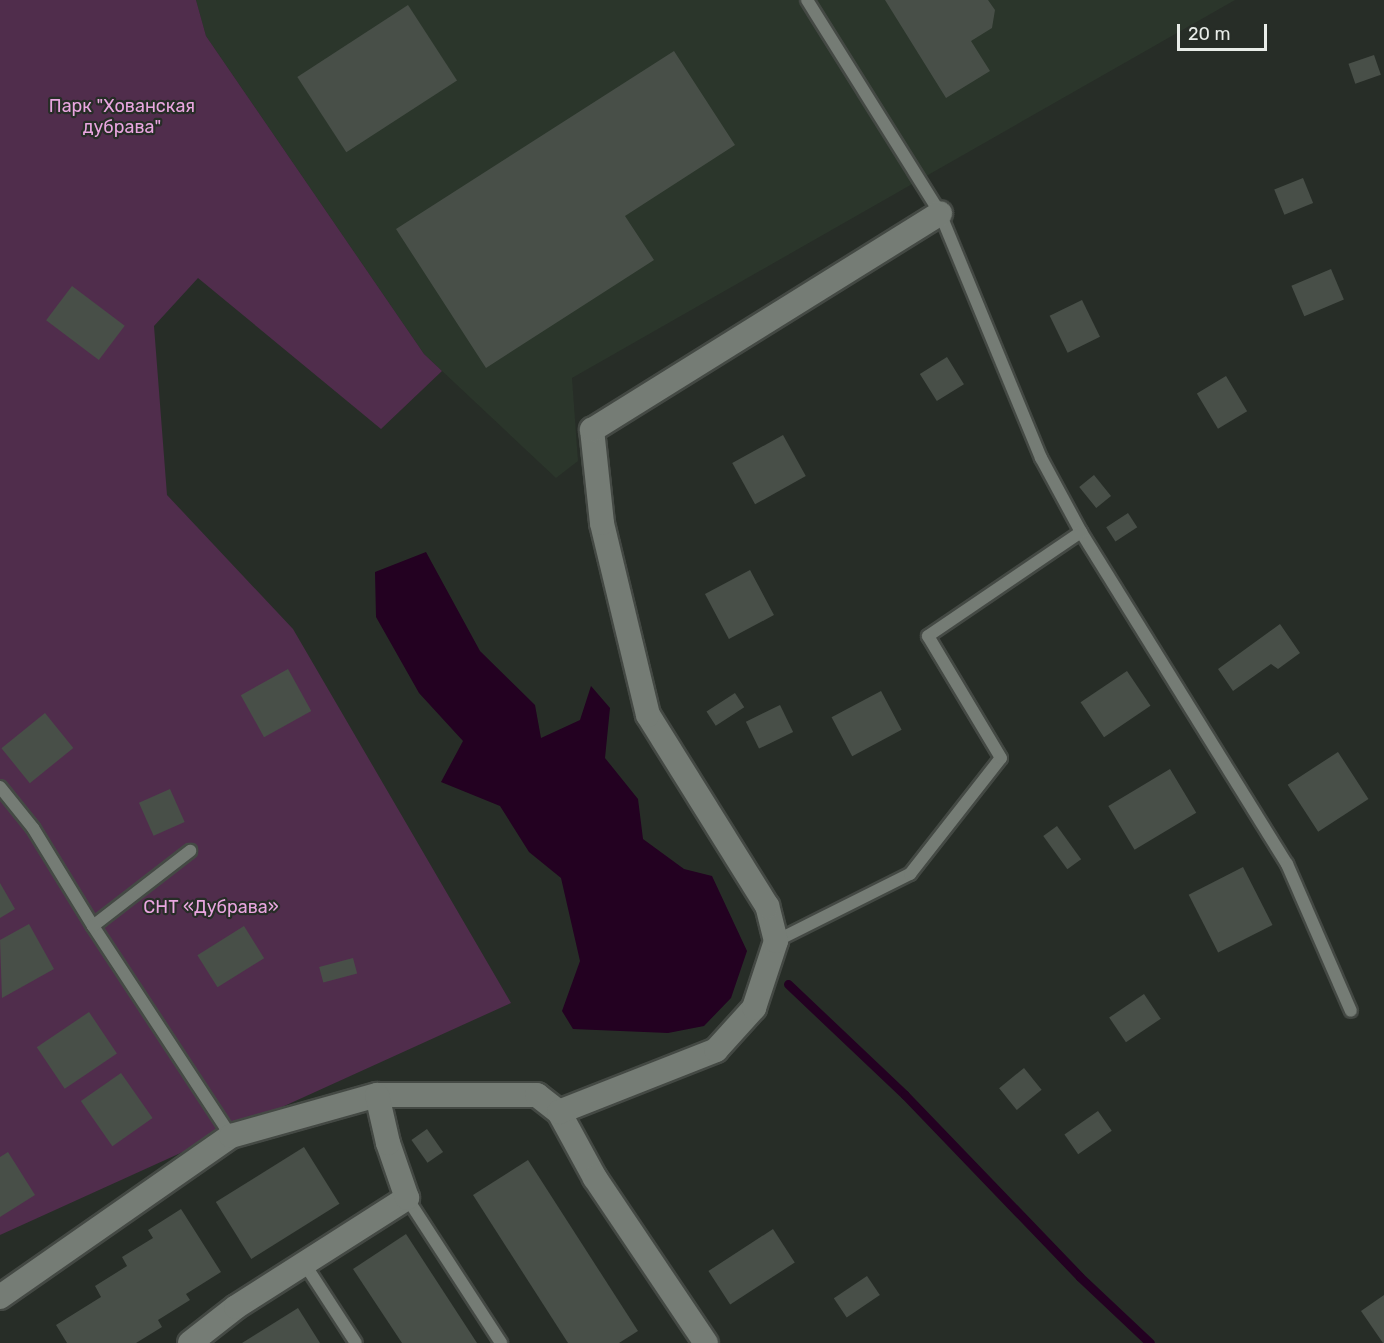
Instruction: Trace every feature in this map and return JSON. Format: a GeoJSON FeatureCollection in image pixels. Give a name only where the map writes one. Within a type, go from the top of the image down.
{"type":"FeatureCollection","features":[{"type":"Feature","properties":{"kind":"street"},"geometry":{"type":"LineString","coordinates":[[559,1112],[716,1050],[754,1008],[776,941],[767,906],[648,716],[602,523],[592,430],[940,213]]}},
{"type":"Feature","properties":{"kind":"street"},"geometry":{"type":"LineString","coordinates":[[198,1341],[236,1307],[407,1198],[388,1143],[377,1095]]}},
{"type":"Feature","properties":{"kind":"street"},"geometry":{"type":"LineString","coordinates":[[0,1297],[231,1136],[377,1095],[537,1095],[559,1112],[595,1178],[706,1343]]}},
{"type":"Feature","properties":{"kind":"lane"},"geometry":{"type":"LineString","coordinates":[[807,0],[940,213],[1041,458],[1081,532],[1287,864],[1351,1011]]}},
{"type":"Feature","properties":{"kind":"lane"},"geometry":{"type":"LineString","coordinates":[[776,941],[910,874],[1001,758],[928,636],[1081,532]]}},
{"type":"Feature","properties":{"kind":"lane"},"geometry":{"type":"LineString","coordinates":[[0,787],[33,828],[93,926],[231,1136]]}},
{"type":"Feature","properties":{"kind":"lane"},"geometry":{"type":"LineString","coordinates":[[93,926],[190,850]]}},
{"type":"Feature","properties":{"kind":"lane"},"geometry":{"type":"LineString","coordinates":[[407,1198],[501,1343]]}},
{"type":"Feature","properties":{"kind":"lane"},"geometry":{"type":"LineString","coordinates":[[304,1263],[356,1343]]}},
{"type":"Feature","properties":{"kind":"shaded area"},"geometry":{"type":"Polygon","coordinates":[[[196,0],[1235,0],[572,378],[578,461],[556,478],[424,354],[206,36],[196,0]]]}},
{"type":"Feature","properties":{"kind":"shaded area"},"geometry":{"type":"Polygon","coordinates":[[[426,552],[480,651],[535,705],[541,738],[580,720],[591,686],[610,708],[605,758],[638,799],[643,839],[684,869],[712,876],[747,951],[731,998],[704,1026],[668,1033],[573,1029],[562,1011],[580,961],[561,878],[529,852],[500,806],[441,782],[463,741],[419,693],[376,617],[375,572],[426,552]]]}},
{"type":"Feature","properties":{"kind":"green space","name":"СНТ «Дубрава»"},"geometry":{"type":"Polygon","coordinates":[[[0,0],[196,0],[206,36],[424,354],[442,371],[381,429],[198,278],[154,326],[167,495],[293,629],[511,1003],[0,1235],[0,0]]]}},
{"type":"Feature","properties":{"kind":"building"},"geometry":{"type":"Polygon","coordinates":[[[885,0],[988,0],[995,10],[992,28],[971,41],[990,71],[946,98],[885,0]]]}},
{"type":"Feature","properties":{"kind":"building"},"geometry":{"type":"Polygon","coordinates":[[[408,5],[457,80],[346,152],[297,77],[408,5]]]}},
{"type":"Feature","properties":{"kind":"building"},"geometry":{"type":"Polygon","coordinates":[[[674,51],[735,145],[625,216],[654,260],[486,368],[396,229],[674,51]]]}},
{"type":"Feature","properties":{"kind":"building"},"geometry":{"type":"Polygon","coordinates":[[[1374,55],[1381,75],[1355,84],[1348,64],[1374,55]]]}},
{"type":"Feature","properties":{"kind":"building"},"geometry":{"type":"Polygon","coordinates":[[[1303,178],[1313,203],[1284,215],[1274,190],[1303,178]]]}},
{"type":"Feature","properties":{"kind":"building"},"geometry":{"type":"Polygon","coordinates":[[[1331,269],[1344,299],[1304,316],[1291,286],[1331,269]]]}},
{"type":"Feature","properties":{"kind":"building"},"geometry":{"type":"Polygon","coordinates":[[[72,286],[125,326],[99,360],[46,320],[72,286]]]}},
{"type":"Feature","properties":{"kind":"building"},"geometry":{"type":"Polygon","coordinates":[[[1082,300],[1100,337],[1068,353],[1050,316],[1082,300]]]}},
{"type":"Feature","properties":{"kind":"building"},"geometry":{"type":"Polygon","coordinates":[[[947,357],[964,384],[937,401],[920,374],[947,357]]]}},
{"type":"Feature","properties":{"kind":"building"},"geometry":{"type":"Polygon","coordinates":[[[1226,376],[1247,411],[1218,429],[1197,394],[1226,376]]]}},
{"type":"Feature","properties":{"kind":"building"},"geometry":{"type":"Polygon","coordinates":[[[783,435],[806,476],[755,504],[732,463],[783,435]]]}},
{"type":"Feature","properties":{"kind":"building"},"geometry":{"type":"Polygon","coordinates":[[[1094,475],[1111,496],[1096,508],[1079,487],[1094,475]]]}},
{"type":"Feature","properties":{"kind":"building"},"geometry":{"type":"Polygon","coordinates":[[[1128,513],[1137,527],[1115,541],[1106,527],[1128,513]]]}},
{"type":"Feature","properties":{"kind":"building"},"geometry":{"type":"Polygon","coordinates":[[[750,570],[774,615],[729,639],[705,594],[750,570]]]}},
{"type":"Feature","properties":{"kind":"building"},"geometry":{"type":"Polygon","coordinates":[[[1280,624],[1300,653],[1278,669],[1271,664],[1233,691],[1218,669],[1280,624]]]}},
{"type":"Feature","properties":{"kind":"building"},"geometry":{"type":"Polygon","coordinates":[[[288,669],[311,711],[264,737],[241,695],[288,669]]]}},
{"type":"Feature","properties":{"kind":"building"},"geometry":{"type":"Polygon","coordinates":[[[1127,671],[1150,706],[1104,737],[1081,702],[1127,671]]]}},
{"type":"Feature","properties":{"kind":"building"},"geometry":{"type":"Polygon","coordinates":[[[881,691],[902,730],[852,756],[832,717],[881,691]]]}},
{"type":"Feature","properties":{"kind":"building"},"geometry":{"type":"Polygon","coordinates":[[[735,693],[744,707],[716,726],[706,712],[735,693]]]}},
{"type":"Feature","properties":{"kind":"building"},"geometry":{"type":"Polygon","coordinates":[[[780,705],[793,732],[759,749],[746,722],[780,705]]]}},
{"type":"Feature","properties":{"kind":"building"},"geometry":{"type":"Polygon","coordinates":[[[45,713],[73,748],[30,783],[1,748],[45,713]]]}},
{"type":"Feature","properties":{"kind":"building"},"geometry":{"type":"Polygon","coordinates":[[[1338,752],[1368,799],[1318,832],[1288,785],[1338,752]]]}},
{"type":"Feature","properties":{"kind":"building"},"geometry":{"type":"Polygon","coordinates":[[[1170,769],[1196,813],[1135,850],[1108,806],[1170,769]]]}},
{"type":"Feature","properties":{"kind":"building"},"geometry":{"type":"Polygon","coordinates":[[[170,789],[185,822],[154,836],[139,803],[170,789]]]}},
{"type":"Feature","properties":{"kind":"building"},"geometry":{"type":"Polygon","coordinates":[[[1057,826],[1081,859],[1067,869],[1043,836],[1057,826]]]}},
{"type":"Feature","properties":{"kind":"building"},"geometry":{"type":"Polygon","coordinates":[[[1243,867],[1273,925],[1218,953],[1189,895],[1243,867]]]}},
{"type":"Feature","properties":{"kind":"building"},"geometry":{"type":"Polygon","coordinates":[[[0,883],[15,909],[0,918],[0,883]]]}},
{"type":"Feature","properties":{"kind":"building"},"geometry":{"type":"Polygon","coordinates":[[[29,924],[54,969],[2,998],[0,940],[29,924]]]}},
{"type":"Feature","properties":{"kind":"building"},"geometry":{"type":"Polygon","coordinates":[[[244,926],[264,958],[217,987],[197,955],[244,926]]]}},
{"type":"Feature","properties":{"kind":"building"},"geometry":{"type":"Polygon","coordinates":[[[353,958],[357,973],[323,983],[319,967],[353,958]]]}},
{"type":"Feature","properties":{"kind":"building"},"geometry":{"type":"Polygon","coordinates":[[[1144,994],[1161,1019],[1126,1042],[1109,1017],[1144,994]]]}},
{"type":"Feature","properties":{"kind":"building"},"geometry":{"type":"Polygon","coordinates":[[[89,1012],[117,1053],[65,1089],[37,1047],[89,1012]]]}},
{"type":"Feature","properties":{"kind":"building"},"geometry":{"type":"Polygon","coordinates":[[[1024,1068],[1042,1090],[1017,1110],[999,1088],[1024,1068]]]}},
{"type":"Feature","properties":{"kind":"building"},"geometry":{"type":"Polygon","coordinates":[[[121,1073],[153,1118],[112,1146],[81,1101],[121,1073]]]}},
{"type":"Feature","properties":{"kind":"building"},"geometry":{"type":"Polygon","coordinates":[[[1098,1111],[1112,1131],[1078,1154],[1064,1135],[1098,1111]]]}},
{"type":"Feature","properties":{"kind":"building"},"geometry":{"type":"Polygon","coordinates":[[[427,1129],[443,1152],[427,1163],[411,1140],[427,1129]]]}},
{"type":"Feature","properties":{"kind":"building"},"geometry":{"type":"Polygon","coordinates":[[[304,1147],[340,1204],[251,1259],[216,1202],[304,1147]]]}},
{"type":"Feature","properties":{"kind":"building"},"geometry":{"type":"Polygon","coordinates":[[[8,1152],[35,1195],[0,1217],[0,1157],[8,1152]]]}},
{"type":"Feature","properties":{"kind":"building"},"geometry":{"type":"Polygon","coordinates":[[[528,1160],[638,1331],[619,1343],[568,1343],[473,1195],[528,1160]]]}},
{"type":"Feature","properties":{"kind":"building"},"geometry":{"type":"Polygon","coordinates":[[[181,1209],[221,1272],[186,1294],[190,1300],[158,1320],[162,1327],[136,1343],[67,1343],[56,1325],[101,1297],[95,1286],[127,1266],[122,1257],[153,1238],[148,1230],[181,1209]]]}},
{"type":"Feature","properties":{"kind":"building"},"geometry":{"type":"Polygon","coordinates":[[[773,1229],[795,1263],[730,1304],[708,1271],[773,1229]]]}},
{"type":"Feature","properties":{"kind":"building"},"geometry":{"type":"Polygon","coordinates":[[[406,1234],[477,1343],[402,1343],[353,1269],[406,1234]]]}},
{"type":"Feature","properties":{"kind":"building"},"geometry":{"type":"Polygon","coordinates":[[[867,1276],[880,1295],[847,1317],[834,1298],[867,1276]]]}},
{"type":"Feature","properties":{"kind":"building"},"geometry":{"type":"Polygon","coordinates":[[[1384,1295],[1384,1343],[1383,1343],[1361,1311],[1384,1295]]]}},
{"type":"Feature","properties":{"kind":"building"},"geometry":{"type":"Polygon","coordinates":[[[298,1308],[320,1343],[242,1343],[298,1308]]]}},
{"type":"Feature","properties":{"kind":"waterway"},"geometry":{"type":"LineString","coordinates":[[788,984],[905,1095],[1080,1277],[1150,1343]]}},
{"type":"Feature","properties":{"kind":"park label","name":"Парк \"Хованская дубрава\""},"geometry":{"type":"Point","coordinates":[122,117]}}]}
